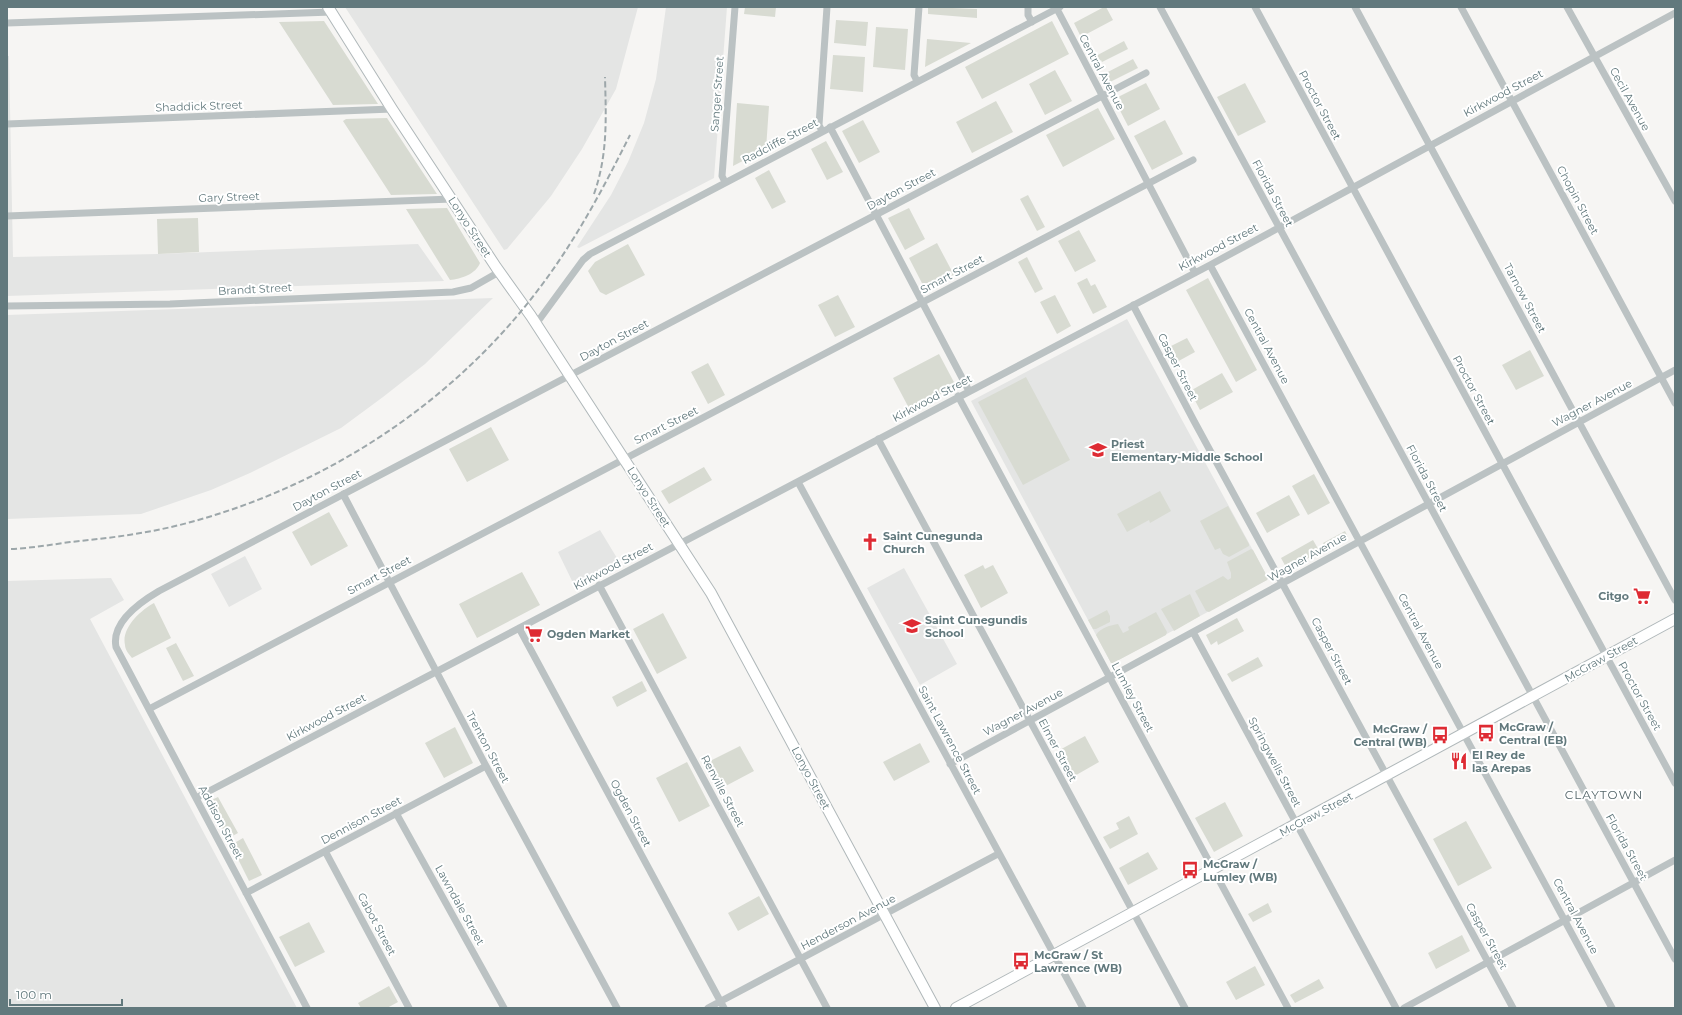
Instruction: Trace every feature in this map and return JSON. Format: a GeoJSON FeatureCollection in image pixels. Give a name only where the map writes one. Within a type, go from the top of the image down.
{"type":"FeatureCollection","features":[{"type":"Feature","properties":{"kind":"street","name":"Sanger Street"},"geometry":{"type":"LineString","coordinates":[[725,182],[722,176],[735,7]]}},
{"type":"Feature","properties":{"kind":"street"},"geometry":{"type":"LineString","coordinates":[[822,131],[819,125],[828,7]]}},
{"type":"Feature","properties":{"kind":"street"},"geometry":{"type":"LineString","coordinates":[[917,81],[914,75],[919,7]]}},
{"type":"Feature","properties":{"kind":"street"},"geometry":{"type":"LineString","coordinates":[[1028,7],[1028,15],[1032,22]]}},
{"type":"Feature","properties":{"kind":"street","name":"Florida Street"},"geometry":{"type":"LineString","coordinates":[[1160,7],[1675,959]]}},
{"type":"Feature","properties":{"kind":"street","name":"Proctor Street"},"geometry":{"type":"LineString","coordinates":[[1255,7],[1675,783]]}},
{"type":"Feature","properties":{"kind":"street","name":"Tarnow Street"},"geometry":{"type":"LineString","coordinates":[[1355,7],[1675,600]]}},
{"type":"Feature","properties":{"kind":"street","name":"Chopin Street"},"geometry":{"type":"LineString","coordinates":[[1461,7],[1675,403]]}},
{"type":"Feature","properties":{"kind":"street","name":"Cecil Avenue"},"geometry":{"type":"LineString","coordinates":[[1567,7],[1675,201]]}},
{"type":"Feature","properties":{"kind":"street","name":"Radcliffe Street"},"geometry":{"type":"LineString","coordinates":[[536,324],[583,260],[590,254],[1058,8]]}},
{"type":"Feature","properties":{"kind":"street","name":"Central Avenue"},"geometry":{"type":"LineString","coordinates":[[1058,8],[1195,273]]}},
{"type":"Feature","properties":{"kind":"street"},"geometry":{"type":"LineString","coordinates":[[7,23],[330,9]]}},
{"type":"Feature","properties":{"kind":"street","name":"Lonyo Street"},"geometry":{"type":"LineString","coordinates":[[330,9],[392,109],[499,272],[536,324],[679,543],[717,604],[935,1008]]}},
{"type":"Feature","properties":{"kind":"street","name":"Kirkwood Street"},"geometry":{"type":"LineString","coordinates":[[196,798],[679,543],[798,482],[958,396],[1195,273],[1675,13]]}},
{"type":"Feature","properties":{"kind":"street","name":"Dayton Street"},"geometry":{"type":"LineString","coordinates":[[116,647],[115,638],[124,620],[137,605],[146,598],[1146,73]]}},
{"type":"Feature","properties":{"kind":"street","name":"Shaddick Street"},"geometry":{"type":"LineString","coordinates":[[7,124],[392,109]]}},
{"type":"Feature","properties":{"kind":"street"},"geometry":{"type":"LineString","coordinates":[[830,127],[969,391]]}},
{"type":"Feature","properties":{"kind":"street","name":"Smart Street"},"geometry":{"type":"LineString","coordinates":[[149,709],[1193,160]]}},
{"type":"Feature","properties":{"kind":"street","name":"Gary Street"},"geometry":{"type":"LineString","coordinates":[[7,216],[452,199]]}},
{"type":"Feature","properties":{"kind":"street","name":"Central Avenue"},"geometry":{"type":"LineString","coordinates":[[1210,265],[1612,1008]]}},
{"type":"Feature","properties":{"kind":"street","name":"Brandt Street"},"geometry":{"type":"LineString","coordinates":[[7,306],[170,304],[453,292],[471,288],[499,272]]}},
{"type":"Feature","properties":{"kind":"street","name":"Casper Street"},"geometry":{"type":"LineString","coordinates":[[1133,305],[1194,421],[1513,1008]]}},
{"type":"Feature","properties":{"kind":"street","name":"Wagner Avenue"},"geometry":{"type":"LineString","coordinates":[[950,764],[1675,370]]}},
{"type":"Feature","properties":{"kind":"street","name":"Lumley Street"},"geometry":{"type":"LineString","coordinates":[[958,396],[1288,1008]]}},
{"type":"Feature","properties":{"kind":"street","name":"Elmer Street"},"geometry":{"type":"LineString","coordinates":[[878,439],[1185,1008]]}},
{"type":"Feature","properties":{"kind":"street","name":"Saint Lawrence Street"},"geometry":{"type":"LineString","coordinates":[[798,482],[998,854],[1083,1008]]}},
{"type":"Feature","properties":{"kind":"street","name":"Trenton Street"},"geometry":{"type":"LineString","coordinates":[[342,494],[486,766],[617,1008]]}},
{"type":"Feature","properties":{"kind":"street","name":"Renville Street"},"geometry":{"type":"LineString","coordinates":[[599,585],[827,1008]]}},
{"type":"Feature","properties":{"kind":"street","name":"McGraw Street"},"geometry":{"type":"LineString","coordinates":[[956,1008],[1675,618]]}},
{"type":"Feature","properties":{"kind":"street","name":"Ogden Street"},"geometry":{"type":"LineString","coordinates":[[519,628],[722,1005]]}},
{"type":"Feature","properties":{"kind":"street","name":"Springwells Street"},"geometry":{"type":"LineString","coordinates":[[1193,632],[1396,1008]]}},
{"type":"Feature","properties":{"kind":"street","name":"Addison Street"},"geometry":{"type":"LineString","coordinates":[[116,647],[307,1008]]}},
{"type":"Feature","properties":{"kind":"street","name":"Dennison Street"},"geometry":{"type":"LineString","coordinates":[[246,893],[486,766]]}},
{"type":"Feature","properties":{"kind":"street","name":"Lawndale Street"},"geometry":{"type":"LineString","coordinates":[[396,814],[504,1008]]}},
{"type":"Feature","properties":{"kind":"street","name":"Cabot Street"},"geometry":{"type":"LineString","coordinates":[[325,851],[410,1008]]}},
{"type":"Feature","properties":{"kind":"street","name":"Henderson Avenue"},"geometry":{"type":"LineString","coordinates":[[708,1008],[722,1005],[801,959],[998,854]]}},
{"type":"Feature","properties":{"kind":"street"},"geometry":{"type":"LineString","coordinates":[[1404,1008],[1566,921],[1675,860]]}},
{"type":"Feature","properties":{"kind":"shaded area"},"geometry":{"type":"Polygon","coordinates":[[[345,7],[638,7],[616,89],[582,149],[551,196],[507,249],[504,250],[345,7]]]}},
{"type":"Feature","properties":{"kind":"shaded area"},"geometry":{"type":"Polygon","coordinates":[[[666,7],[727,7],[714,178],[579,248],[577,247],[611,195],[628,162],[644,123],[656,79],[666,7]]]}},
{"type":"Feature","properties":{"kind":"shaded area"},"geometry":{"type":"Polygon","coordinates":[[[745,7],[776,7],[775,17],[744,14],[745,7]]]}},
{"type":"Feature","properties":{"kind":"shaded area"},"geometry":{"type":"Polygon","coordinates":[[[928,7],[977,9],[977,18],[928,14],[928,7]]]}},
{"type":"Feature","properties":{"kind":"shaded area"},"geometry":{"type":"Polygon","coordinates":[[[1106,7],[1113,20],[1081,37],[1074,23],[1106,7]]]}},
{"type":"Feature","properties":{"kind":"shaded area"},"geometry":{"type":"Polygon","coordinates":[[[836,20],[868,22],[866,46],[834,43],[836,20]]]}},
{"type":"Feature","properties":{"kind":"shaded area"},"geometry":{"type":"Polygon","coordinates":[[[324,21],[378,104],[333,105],[279,22],[324,21]]]}},
{"type":"Feature","properties":{"kind":"shaded area"},"geometry":{"type":"Polygon","coordinates":[[[1052,21],[1069,54],[982,99],[965,67],[1052,21]]]}},
{"type":"Feature","properties":{"kind":"shaded area"},"geometry":{"type":"Polygon","coordinates":[[[876,27],[908,29],[905,70],[873,67],[876,27]]]}},
{"type":"Feature","properties":{"kind":"shaded area"},"geometry":{"type":"Polygon","coordinates":[[[927,39],[971,43],[925,67],[927,39]]]}},
{"type":"Feature","properties":{"kind":"shaded area"},"geometry":{"type":"Polygon","coordinates":[[[1124,41],[1128,49],[1102,62],[1101,60],[1095,63],[1092,58],[1124,41]]]}},
{"type":"Feature","properties":{"kind":"shaded area"},"geometry":{"type":"Polygon","coordinates":[[[833,55],[865,57],[863,92],[830,89],[833,55]]]}},
{"type":"Feature","properties":{"kind":"shaded area"},"geometry":{"type":"Polygon","coordinates":[[[7,56],[9,56],[13,257],[158,254],[418,244],[444,281],[7,296],[7,56]]]}},
{"type":"Feature","properties":{"kind":"shaded area"},"geometry":{"type":"Polygon","coordinates":[[[1133,59],[1138,68],[1106,84],[1102,75],[1133,59]]]}},
{"type":"Feature","properties":{"kind":"shaded area"},"geometry":{"type":"Polygon","coordinates":[[[1055,70],[1072,101],[1045,115],[1029,84],[1055,70]]]}},
{"type":"Feature","properties":{"kind":"shaded area"},"geometry":{"type":"Polygon","coordinates":[[[1146,83],[1160,109],[1128,126],[1114,99],[1146,83]]]}},
{"type":"Feature","properties":{"kind":"shaded area"},"geometry":{"type":"Polygon","coordinates":[[[1245,83],[1266,122],[1238,136],[1217,97],[1245,83]]]}},
{"type":"Feature","properties":{"kind":"shaded area"},"geometry":{"type":"Polygon","coordinates":[[[996,101],[1013,132],[972,153],[956,122],[996,101]]]}},
{"type":"Feature","properties":{"kind":"shaded area"},"geometry":{"type":"Polygon","coordinates":[[[737,103],[769,106],[766,149],[733,166],[737,103]]]}},
{"type":"Feature","properties":{"kind":"shaded area"},"geometry":{"type":"Polygon","coordinates":[[[1098,108],[1115,139],[1063,167],[1046,135],[1098,108]]]}},
{"type":"Feature","properties":{"kind":"shaded area"},"geometry":{"type":"Polygon","coordinates":[[[387,118],[437,194],[391,195],[343,121],[346,119],[387,118]]]}},
{"type":"Feature","properties":{"kind":"shaded area"},"geometry":{"type":"Polygon","coordinates":[[[863,120],[880,152],[859,163],[842,131],[863,120]]]}},
{"type":"Feature","properties":{"kind":"shaded area"},"geometry":{"type":"Polygon","coordinates":[[[1165,120],[1183,154],[1152,170],[1134,136],[1165,120]]]}},
{"type":"Feature","properties":{"kind":"shaded area"},"geometry":{"type":"Polygon","coordinates":[[[826,141],[843,172],[827,180],[811,149],[826,141]]]}},
{"type":"Feature","properties":{"kind":"shaded area"},"geometry":{"type":"Polygon","coordinates":[[[769,170],[786,202],[772,209],[755,178],[769,170]]]}},
{"type":"Feature","properties":{"kind":"shaded area"},"geometry":{"type":"Polygon","coordinates":[[[1028,195],[1045,227],[1037,231],[1020,199],[1028,195]]]}},
{"type":"Feature","properties":{"kind":"shaded area"},"geometry":{"type":"Polygon","coordinates":[[[447,208],[480,263],[472,273],[450,280],[406,209],[447,208]]]}},
{"type":"Feature","properties":{"kind":"shaded area"},"geometry":{"type":"Polygon","coordinates":[[[909,208],[925,239],[905,250],[888,218],[909,208]]]}},
{"type":"Feature","properties":{"kind":"shaded area"},"geometry":{"type":"Polygon","coordinates":[[[198,218],[199,252],[158,254],[157,219],[198,218]]]}},
{"type":"Feature","properties":{"kind":"shaded area"},"geometry":{"type":"Polygon","coordinates":[[[1079,230],[1096,261],[1075,272],[1058,241],[1079,230]]]}},
{"type":"Feature","properties":{"kind":"shaded area"},"geometry":{"type":"Polygon","coordinates":[[[937,243],[954,275],[925,289],[909,258],[937,243]]]}},
{"type":"Feature","properties":{"kind":"shaded area"},"geometry":{"type":"Polygon","coordinates":[[[628,244],[645,275],[606,295],[600,292],[588,271],[595,262],[628,244]]]}},
{"type":"Feature","properties":{"kind":"shaded area"},"geometry":{"type":"Polygon","coordinates":[[[1027,257],[1043,289],[1035,293],[1018,262],[1027,257]]]}},
{"type":"Feature","properties":{"kind":"shaded area"},"geometry":{"type":"Polygon","coordinates":[[[1087,278],[1091,286],[1095,284],[1107,307],[1093,314],[1077,283],[1087,278]]]}},
{"type":"Feature","properties":{"kind":"shaded area"},"geometry":{"type":"Polygon","coordinates":[[[1208,278],[1257,370],[1236,382],[1186,290],[1208,278]]]}},
{"type":"Feature","properties":{"kind":"shaded area"},"geometry":{"type":"Polygon","coordinates":[[[838,295],[855,327],[835,337],[818,305],[838,295]]]}},
{"type":"Feature","properties":{"kind":"shaded area"},"geometry":{"type":"Polygon","coordinates":[[[1055,295],[1071,326],[1057,334],[1040,302],[1055,295]]]}},
{"type":"Feature","properties":{"kind":"shaded area"},"geometry":{"type":"Polygon","coordinates":[[[493,298],[425,364],[341,428],[250,473],[211,490],[141,514],[7,519],[7,315],[493,298]]]}},
{"type":"Feature","properties":{"kind":"shaded area","name":"Priest Elementary‑Middle School"},"geometry":{"type":"Polygon","coordinates":[[[1127,319],[1268,578],[1267,580],[1111,663],[971,401],[1127,319]]]}},
{"type":"Feature","properties":{"kind":"shaded area"},"geometry":{"type":"Polygon","coordinates":[[[1187,338],[1195,352],[1175,363],[1167,348],[1187,338]]]}},
{"type":"Feature","properties":{"kind":"shaded area"},"geometry":{"type":"Polygon","coordinates":[[[1530,350],[1544,376],[1516,390],[1502,365],[1530,350]]]}},
{"type":"Feature","properties":{"kind":"shaded area"},"geometry":{"type":"Polygon","coordinates":[[[939,354],[956,386],[910,410],[893,378],[939,354]]]}},
{"type":"Feature","properties":{"kind":"shaded area"},"geometry":{"type":"Polygon","coordinates":[[[708,363],[725,395],[708,404],[691,372],[708,363]]]}},
{"type":"Feature","properties":{"kind":"shaded area"},"geometry":{"type":"Polygon","coordinates":[[[1222,373],[1233,392],[1200,410],[1190,391],[1222,373]]]}},
{"type":"Feature","properties":{"kind":"shaded area"},"geometry":{"type":"Polygon","coordinates":[[[1026,377],[1070,460],[1023,485],[978,402],[1026,377]]]}},
{"type":"Feature","properties":{"kind":"shaded area"},"geometry":{"type":"Polygon","coordinates":[[[491,427],[509,460],[467,482],[449,449],[491,427]]]}},
{"type":"Feature","properties":{"kind":"shaded area"},"geometry":{"type":"Polygon","coordinates":[[[704,467],[712,480],[669,504],[661,491],[704,467]]]}},
{"type":"Feature","properties":{"kind":"shaded area"},"geometry":{"type":"Polygon","coordinates":[[[1314,474],[1330,503],[1308,515],[1292,486],[1314,474]]]}},
{"type":"Feature","properties":{"kind":"shaded area"},"geometry":{"type":"Polygon","coordinates":[[[1160,491],[1171,511],[1150,523],[1149,520],[1127,532],[1117,514],[1160,491]]]}},
{"type":"Feature","properties":{"kind":"shaded area"},"geometry":{"type":"Polygon","coordinates":[[[1289,495],[1300,515],[1267,533],[1256,513],[1289,495]]]}},
{"type":"Feature","properties":{"kind":"shaded area"},"geometry":{"type":"Polygon","coordinates":[[[1228,506],[1249,544],[1249,546],[1229,557],[1223,554],[1220,548],[1215,550],[1200,521],[1228,506]]]}},
{"type":"Feature","properties":{"kind":"shaded area"},"geometry":{"type":"Polygon","coordinates":[[[329,512],[348,546],[311,566],[292,532],[329,512]]]}},
{"type":"Feature","properties":{"kind":"shaded area"},"geometry":{"type":"Polygon","coordinates":[[[600,530],[620,563],[575,587],[558,552],[600,530]]]}},
{"type":"Feature","properties":{"kind":"shaded area"},"geometry":{"type":"Polygon","coordinates":[[[1345,531],[1348,537],[1326,549],[1323,543],[1345,531]]]}},
{"type":"Feature","properties":{"kind":"shaded area"},"geometry":{"type":"Polygon","coordinates":[[[1313,540],[1320,552],[1287,569],[1281,558],[1313,540]]]}},
{"type":"Feature","properties":{"kind":"shaded area"},"geometry":{"type":"Polygon","coordinates":[[[1251,549],[1253,550],[1268,578],[1267,580],[1209,612],[1206,611],[1195,591],[1223,576],[1228,580],[1231,578],[1231,573],[1227,562],[1251,549]]]}},
{"type":"Feature","properties":{"kind":"shaded area"},"geometry":{"type":"Polygon","coordinates":[[[245,556],[262,589],[229,607],[211,574],[245,556]]]}},
{"type":"Feature","properties":{"kind":"shaded area"},"geometry":{"type":"Polygon","coordinates":[[[983,565],[985,569],[993,565],[1008,593],[981,608],[964,575],[983,565]]]}},
{"type":"Feature","properties":{"kind":"shaded area","name":"Saint Cunegundis School"},"geometry":{"type":"Polygon","coordinates":[[[904,568],[957,664],[920,685],[867,588],[904,568]]]}},
{"type":"Feature","properties":{"kind":"shaded area"},"geometry":{"type":"Polygon","coordinates":[[[522,572],[540,605],[477,638],[459,604],[522,572]]]}},
{"type":"Feature","properties":{"kind":"shaded area"},"geometry":{"type":"Polygon","coordinates":[[[111,578],[124,600],[90,619],[297,1008],[7,1008],[7,581],[111,578]]]}},
{"type":"Feature","properties":{"kind":"shaded area"},"geometry":{"type":"Polygon","coordinates":[[[1190,594],[1200,616],[1174,631],[1161,609],[1190,594]]]}},
{"type":"Feature","properties":{"kind":"shaded area"},"geometry":{"type":"Polygon","coordinates":[[[154,603],[171,638],[132,658],[125,647],[126,632],[133,620],[143,610],[154,603]]]}},
{"type":"Feature","properties":{"kind":"shaded area"},"geometry":{"type":"Polygon","coordinates":[[[1107,610],[1110,616],[1110,622],[1093,629],[1088,620],[1107,610]]]}},
{"type":"Feature","properties":{"kind":"shaded area"},"geometry":{"type":"Polygon","coordinates":[[[1156,612],[1167,632],[1166,635],[1111,663],[1096,635],[1100,630],[1118,624],[1123,633],[1129,630],[1128,627],[1156,612]]]}},
{"type":"Feature","properties":{"kind":"shaded area"},"geometry":{"type":"Polygon","coordinates":[[[663,613],[687,658],[657,674],[633,629],[663,613]]]}},
{"type":"Feature","properties":{"kind":"shaded area"},"geometry":{"type":"Polygon","coordinates":[[[1237,618],[1244,631],[1218,645],[1217,641],[1211,645],[1206,635],[1237,618]]]}},
{"type":"Feature","properties":{"kind":"shaded area"},"geometry":{"type":"Polygon","coordinates":[[[176,643],[194,676],[183,681],[166,648],[176,643]]]}},
{"type":"Feature","properties":{"kind":"shaded area"},"geometry":{"type":"Polygon","coordinates":[[[1258,657],[1263,666],[1232,682],[1227,674],[1258,657]]]}},
{"type":"Feature","properties":{"kind":"shaded area"},"geometry":{"type":"Polygon","coordinates":[[[642,681],[647,691],[617,707],[612,697],[642,681]]]}},
{"type":"Feature","properties":{"kind":"shaded area"},"geometry":{"type":"Polygon","coordinates":[[[455,727],[473,763],[444,778],[425,743],[455,727]]]}},
{"type":"Feature","properties":{"kind":"shaded area"},"geometry":{"type":"Polygon","coordinates":[[[1085,736],[1099,762],[1071,778],[1056,752],[1085,736]]]}},
{"type":"Feature","properties":{"kind":"shaded area"},"geometry":{"type":"Polygon","coordinates":[[[920,743],[930,762],[894,781],[883,762],[920,743]]]}},
{"type":"Feature","properties":{"kind":"shaded area"},"geometry":{"type":"Polygon","coordinates":[[[740,746],[754,771],[720,789],[706,763],[740,746]]]}},
{"type":"Feature","properties":{"kind":"shaded area"},"geometry":{"type":"Polygon","coordinates":[[[687,762],[710,806],[679,822],[656,778],[687,762]]]}},
{"type":"Feature","properties":{"kind":"shaded area"},"geometry":{"type":"Polygon","coordinates":[[[218,797],[238,833],[227,839],[207,802],[218,797]]]}},
{"type":"Feature","properties":{"kind":"shaded area"},"geometry":{"type":"Polygon","coordinates":[[[1225,802],[1243,836],[1214,852],[1195,818],[1225,802]]]}},
{"type":"Feature","properties":{"kind":"shaded area"},"geometry":{"type":"Polygon","coordinates":[[[1129,816],[1138,834],[1110,849],[1103,837],[1119,829],[1116,823],[1129,816]]]}},
{"type":"Feature","properties":{"kind":"shaded area"},"geometry":{"type":"Polygon","coordinates":[[[1466,821],[1492,868],[1458,886],[1433,839],[1466,821]]]}},
{"type":"Feature","properties":{"kind":"shaded area"},"geometry":{"type":"Polygon","coordinates":[[[243,838],[262,875],[249,881],[231,845],[243,838]]]}},
{"type":"Feature","properties":{"kind":"shaded area"},"geometry":{"type":"Polygon","coordinates":[[[1148,852],[1158,869],[1128,885],[1119,868],[1148,852]]]}},
{"type":"Feature","properties":{"kind":"shaded area"},"geometry":{"type":"Polygon","coordinates":[[[759,896],[769,914],[738,931],[728,913],[759,896]]]}},
{"type":"Feature","properties":{"kind":"shaded area"},"geometry":{"type":"Polygon","coordinates":[[[1268,903],[1272,912],[1253,922],[1248,914],[1268,903]]]}},
{"type":"Feature","properties":{"kind":"shaded area"},"geometry":{"type":"Polygon","coordinates":[[[309,922],[325,952],[295,967],[279,937],[309,922]]]}},
{"type":"Feature","properties":{"kind":"shaded area"},"geometry":{"type":"Polygon","coordinates":[[[1462,935],[1470,951],[1436,969],[1428,953],[1462,935]]]}},
{"type":"Feature","properties":{"kind":"shaded area"},"geometry":{"type":"Polygon","coordinates":[[[1255,966],[1265,985],[1236,1000],[1226,982],[1255,966]]]}},
{"type":"Feature","properties":{"kind":"shaded area"},"geometry":{"type":"Polygon","coordinates":[[[1319,979],[1324,988],[1295,1003],[1290,995],[1319,979]]]}},
{"type":"Feature","properties":{"kind":"shaded area"},"geometry":{"type":"Polygon","coordinates":[[[389,986],[398,1002],[387,1008],[361,1008],[358,1003],[389,986]]]}},
{"type":"Feature","properties":{"kind":"railway"},"geometry":{"type":"LineString","coordinates":[[594,194],[599,179],[604,150],[606,121],[605,77]]}},
{"type":"Feature","properties":{"kind":"railway"},"geometry":{"type":"LineString","coordinates":[[11,549],[131,535],[191,522],[243,506],[293,485],[342,460],[388,432],[431,399],[472,364],[510,324],[544,282],[568,247],[601,191],[630,135]]}},
{"type":"Feature","properties":{"kind":"place","name":"Priest Elementary‑Middle School"},"geometry":{"type":"Point","coordinates":[1098,450]}},
{"type":"Feature","properties":{"kind":"place","name":"Saint Cunegunda Church"},"geometry":{"type":"Point","coordinates":[870,542]}},
{"type":"Feature","properties":{"kind":"place","name":"Citgo"},"geometry":{"type":"Point","coordinates":[1642,596]}},
{"type":"Feature","properties":{"kind":"place","name":"Saint Cunegundis School"},"geometry":{"type":"Point","coordinates":[912,626]}},
{"type":"Feature","properties":{"kind":"place","name":"Ogden Market"},"geometry":{"type":"Point","coordinates":[534,634]}},
{"type":"Feature","properties":{"kind":"place","name":"McGraw / Central (EB)"},"geometry":{"type":"Point","coordinates":[1486,733]}},
{"type":"Feature","properties":{"kind":"place","name":"McGraw / Central (WB)"},"geometry":{"type":"Point","coordinates":[1440,735]}},
{"type":"Feature","properties":{"kind":"place","name":"El Rey de las Arepas"},"geometry":{"type":"Point","coordinates":[1459,761]}},
{"type":"Feature","properties":{"kind":"place","name":"McGraw / Lumley (WB)"},"geometry":{"type":"Point","coordinates":[1190,870]}},
{"type":"Feature","properties":{"kind":"place","name":"McGraw / St Lawrence (WB)"},"geometry":{"type":"Point","coordinates":[1021,961]}},
{"type":"Feature","properties":{"kind":"district","name":"CLAYTOWN"},"geometry":{"type":"Point","coordinates":[1604,794]}}]}
